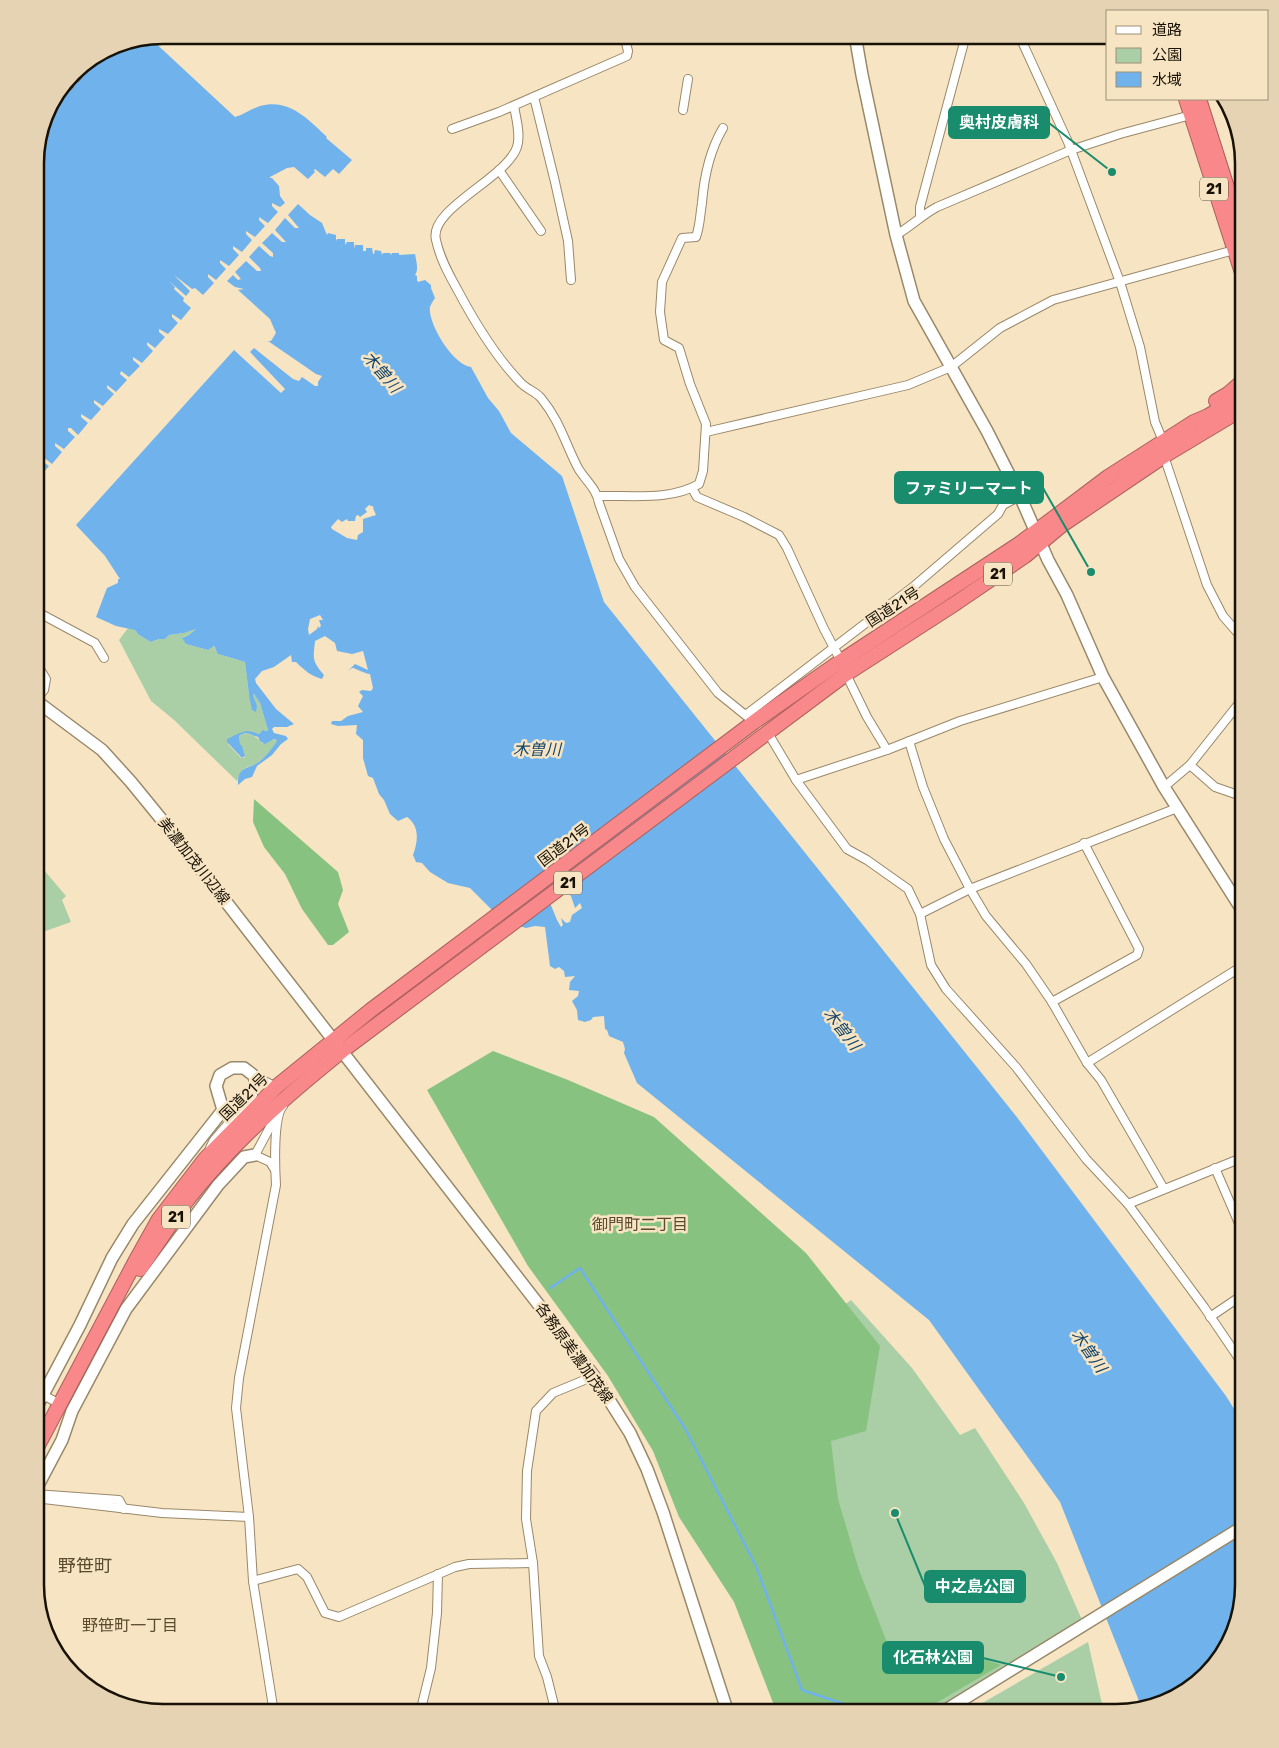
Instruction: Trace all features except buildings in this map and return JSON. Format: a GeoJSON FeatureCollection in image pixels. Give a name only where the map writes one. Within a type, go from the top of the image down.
{"type":"FeatureCollection","features":[{"type":"Feature","properties":{"kind":"highway","name":"21"},"geometry":{"type":"LineString","coordinates":[[1186,100],[1235,234]]}},
{"type":"Feature","properties":{"kind":"highway","name":"21"},"geometry":{"type":"LineString","coordinates":[[1199,100],[1235,230]]}},
{"type":"Feature","properties":{"kind":"highway"},"geometry":{"type":"LineString","coordinates":[[1194,422],[1204,409],[1235,388]]}},
{"type":"Feature","properties":{"kind":"highway","name":"国道21号"},"geometry":{"type":"LineString","coordinates":[[44,1446],[136,1276],[188,1199],[245,1134],[293,1091],[371,1010],[748,722],[956,603],[1038,537],[1108,477],[1194,422],[1235,400]]}},
{"type":"Feature","properties":{"kind":"highway","name":"国道21号"},"geometry":{"type":"LineString","coordinates":[[1038,537],[1062,525],[1164,456],[1235,413]]}},
{"type":"Feature","properties":{"kind":"highway","name":"国道21号"},"geometry":{"type":"LineString","coordinates":[[44,1434],[159,1219],[204,1159],[276,1087],[338,1046],[381,1023],[768,733],[844,668]]}},
{"type":"Feature","properties":{"kind":"street"},"geometry":{"type":"LineString","coordinates":[[452,130],[514,106],[626,56],[628,51],[626,44]]}},
{"type":"Feature","properties":{"kind":"street"},"geometry":{"type":"LineString","coordinates":[[857,44],[896,235],[914,301],[987,430],[1067,595],[1103,677],[1164,787],[1235,899]]}},
{"type":"Feature","properties":{"kind":"street"},"geometry":{"type":"LineString","coordinates":[[920,216],[920,207],[964,44]]}},
{"type":"Feature","properties":{"kind":"street"},"geometry":{"type":"LineString","coordinates":[[1023,44],[1071,150],[1120,282],[1140,346],[1155,422],[1163,441]]}},
{"type":"Feature","properties":{"kind":"street"},"geometry":{"type":"LineString","coordinates":[[683,110],[688,79]]}},
{"type":"Feature","properties":{"kind":"street"},"geometry":{"type":"LineString","coordinates":[[534,97],[556,182],[568,241],[571,280]]}},
{"type":"Feature","properties":{"kind":"street"},"geometry":{"type":"LineString","coordinates":[[514,106],[518,140],[512,158],[450,210],[436,227],[435,238],[442,260],[477,328],[521,383],[540,396],[557,420],[578,468],[598,496],[619,559],[634,587],[718,693],[748,722],[834,648],[913,587],[998,514],[1007,502],[1020,496]]}},
{"type":"Feature","properties":{"kind":"street"},"geometry":{"type":"LineString","coordinates":[[896,235],[920,216],[937,207],[1071,150],[1120,134],[1191,115]]}},
{"type":"Feature","properties":{"kind":"street"},"geometry":{"type":"LineString","coordinates":[[598,496],[666,495],[692,488],[699,484],[703,471],[706,424],[690,384],[679,348],[664,340],[660,312],[662,282],[682,238],[696,238],[700,227],[702,201],[714,143],[723,128]]}},
{"type":"Feature","properties":{"kind":"street"},"geometry":{"type":"LineString","coordinates":[[499,170],[540,230]]}},
{"type":"Feature","properties":{"kind":"street"},"geometry":{"type":"LineString","coordinates":[[706,432],[908,385],[951,367],[1000,328],[1053,300],[1120,282],[1235,246]]}},
{"type":"Feature","properties":{"kind":"street"},"geometry":{"type":"LineString","coordinates":[[1164,456],[1207,586],[1223,616],[1235,630]]}},
{"type":"Feature","properties":{"kind":"street"},"geometry":{"type":"LineString","coordinates":[[692,488],[697,497],[779,534],[867,717],[887,750]]}},
{"type":"Feature","properties":{"kind":"street"},"geometry":{"type":"LineString","coordinates":[[44,616],[95,643],[104,658]]}},
{"type":"Feature","properties":{"kind":"street"},"geometry":{"type":"LineString","coordinates":[[44,676],[46,679],[44,690]]}},
{"type":"Feature","properties":{"kind":"street"},"geometry":{"type":"LineString","coordinates":[[796,780],[887,750],[960,721],[1103,677]]}},
{"type":"Feature","properties":{"kind":"street","name":"美濃加茂川辺線"},"geometry":{"type":"LineString","coordinates":[[44,707],[102,750],[131,782],[338,1046]]}},
{"type":"Feature","properties":{"kind":"street"},"geometry":{"type":"LineString","coordinates":[[1164,787],[1190,765],[1235,708]]}},
{"type":"Feature","properties":{"kind":"street"},"geometry":{"type":"LineString","coordinates":[[768,733],[796,780],[847,849],[867,860],[908,889],[920,914],[931,965],[946,989],[1016,1067],[1086,1159],[1128,1204],[1235,1353]]}},
{"type":"Feature","properties":{"kind":"street"},"geometry":{"type":"LineString","coordinates":[[908,741],[944,840],[970,889],[986,916],[1026,964],[1052,1002],[1087,1063],[1101,1080],[1164,1189]]}},
{"type":"Feature","properties":{"kind":"street"},"geometry":{"type":"LineString","coordinates":[[1190,765],[1215,787],[1235,793]]}},
{"type":"Feature","properties":{"kind":"street"},"geometry":{"type":"LineString","coordinates":[[920,914],[970,889],[1177,808]]}},
{"type":"Feature","properties":{"kind":"street"},"geometry":{"type":"LineString","coordinates":[[1052,1002],[1137,954],[1138,949],[1084,843]]}},
{"type":"Feature","properties":{"kind":"street"},"geometry":{"type":"LineString","coordinates":[[1087,1063],[1235,971]]}},
{"type":"Feature","properties":{"kind":"street","name":"各務原美濃加茂線"},"geometry":{"type":"LineString","coordinates":[[338,1046],[594,1376],[630,1433],[647,1469],[663,1512],[725,1704]]}},
{"type":"Feature","properties":{"kind":"street"},"geometry":{"type":"LineString","coordinates":[[44,1393],[80,1325],[112,1258],[128,1233],[223,1110],[216,1086],[220,1075],[232,1068],[244,1068],[276,1087]]}},
{"type":"Feature","properties":{"kind":"street"},"geometry":{"type":"LineString","coordinates":[[204,1159],[214,1140],[253,1095],[253,1075]]}},
{"type":"Feature","properties":{"kind":"street"},"geometry":{"type":"LineString","coordinates":[[273,1704],[253,1581],[249,1517],[236,1408],[239,1378],[276,1185],[276,1121],[280,1110],[289,1100],[293,1091]]}},
{"type":"Feature","properties":{"kind":"street"},"geometry":{"type":"LineString","coordinates":[[255,1155],[270,1127],[276,1121]]}},
{"type":"Feature","properties":{"kind":"street"},"geometry":{"type":"LineString","coordinates":[[44,1475],[62,1440],[70,1410],[126,1309],[218,1185],[244,1157],[255,1155],[270,1162],[275,1170]]}},
{"type":"Feature","properties":{"kind":"street"},"geometry":{"type":"LineString","coordinates":[[1128,1204],[1235,1160]]}},
{"type":"Feature","properties":{"kind":"street"},"geometry":{"type":"LineString","coordinates":[[1215,1168],[1235,1214]]}},
{"type":"Feature","properties":{"kind":"street"},"geometry":{"type":"LineString","coordinates":[[1210,1317],[1235,1300]]}},
{"type":"Feature","properties":{"kind":"street"},"geometry":{"type":"LineString","coordinates":[[554,1704],[539,1656],[533,1563],[526,1519],[528,1471],[536,1411],[553,1393],[594,1376]]}},
{"type":"Feature","properties":{"kind":"street"},"geometry":{"type":"LineString","coordinates":[[44,1396],[58,1403]]}},
{"type":"Feature","properties":{"kind":"street"},"geometry":{"type":"LineString","coordinates":[[44,1493],[119,1500],[124,1509]]}},
{"type":"Feature","properties":{"kind":"street"},"geometry":{"type":"LineString","coordinates":[[44,1499],[124,1509],[249,1517]]}},
{"type":"Feature","properties":{"kind":"street"},"geometry":{"type":"LineString","coordinates":[[956,1704],[1235,1532]]}},
{"type":"Feature","properties":{"kind":"street"},"geometry":{"type":"LineString","coordinates":[[253,1581],[298,1569],[307,1577],[325,1613],[339,1617],[438,1574],[469,1564],[533,1563]]}},
{"type":"Feature","properties":{"kind":"street"},"geometry":{"type":"LineString","coordinates":[[422,1704],[431,1668],[437,1613],[438,1574]]}},
{"type":"Feature","properties":{"kind":"green space"},"geometry":{"type":"Polygon","coordinates":[[[128,628],[135,630],[139,635],[151,642],[165,639],[169,635],[196,629],[183,637],[186,644],[208,650],[213,646],[220,654],[245,662],[249,695],[255,695],[260,703],[268,730],[264,730],[259,734],[242,733],[228,744],[241,758],[244,758],[239,736],[242,734],[252,735],[262,743],[276,739],[277,743],[260,761],[244,769],[237,781],[173,719],[151,701],[119,640],[128,628]]]}},
{"type":"Feature","properties":{"kind":"green space"},"geometry":{"type":"Polygon","coordinates":[[[254,799],[338,872],[343,890],[338,904],[349,932],[333,945],[328,945],[302,909],[285,874],[264,847],[253,822],[254,799]]]}},
{"type":"Feature","properties":{"kind":"green space"},"geometry":{"type":"Polygon","coordinates":[[[44,870],[66,896],[62,900],[71,922],[44,932],[44,870]]]}},
{"type":"Feature","properties":{"kind":"green space"},"geometry":{"type":"Polygon","coordinates":[[[493,1051],[568,1080],[654,1117],[806,1253],[880,1346],[866,1431],[831,1441],[838,1499],[859,1570],[898,1671],[986,1660],[1001,1665],[934,1704],[774,1704],[734,1602],[679,1517],[653,1451],[608,1376],[528,1266],[427,1090],[493,1051]]]}},
{"type":"Feature","properties":{"kind":"green space"},"geometry":{"type":"Polygon","coordinates":[[[851,1300],[912,1368],[960,1435],[975,1428],[1024,1503],[1057,1563],[1082,1620],[944,1704],[856,1704],[819,1323],[851,1300]]]}},
{"type":"Feature","properties":{"kind":"green space"},"geometry":{"type":"Polygon","coordinates":[[[1088,1642],[1102,1704],[981,1704],[1088,1642]]]}},
{"type":"Feature","properties":{"kind":"water"},"geometry":{"type":"Polygon","coordinates":[[[157,44],[235,117],[260,106],[270,104],[289,108],[313,123],[326,138],[352,160],[339,174],[333,169],[325,177],[315,169],[315,172],[308,179],[294,167],[287,168],[270,177],[279,186],[280,196],[285,203],[280,207],[272,203],[272,206],[278,212],[268,223],[259,217],[259,220],[265,226],[255,237],[246,231],[246,234],[252,240],[242,252],[233,246],[233,249],[239,255],[229,266],[220,260],[220,263],[226,269],[216,280],[208,274],[208,277],[214,283],[203,295],[174,275],[190,291],[186,296],[169,281],[175,287],[174,289],[184,298],[183,301],[191,308],[181,320],[172,314],[172,317],[178,323],[168,334],[159,329],[159,332],[165,337],[155,348],[147,342],[147,345],[153,351],[142,363],[133,357],[133,360],[140,366],[129,377],[121,371],[120,374],[127,380],[116,392],[107,385],[107,388],[114,394],[103,406],[94,400],[94,403],[101,409],[91,420],[81,414],[81,417],[88,423],[78,435],[71,428],[68,428],[68,431],[75,437],[64,449],[55,443],[55,446],[62,452],[52,464],[44,458],[44,155],[48,132],[56,110],[68,90],[84,73],[117,53],[140,46],[157,44]]]}},
{"type":"Feature","properties":{"kind":"water","name":"木曽川"},"geometry":{"type":"Polygon","coordinates":[[[298,204],[322,223],[327,235],[328,233],[336,235],[336,241],[337,239],[345,239],[345,245],[347,242],[354,242],[354,249],[355,245],[363,245],[363,251],[366,251],[366,248],[372,248],[373,254],[375,250],[381,251],[382,255],[383,253],[390,253],[391,255],[392,253],[399,253],[399,255],[415,254],[417,268],[415,275],[417,280],[418,282],[425,280],[431,285],[435,298],[430,312],[439,337],[458,360],[464,365],[471,367],[488,398],[499,411],[511,433],[562,476],[604,602],[1016,1116],[1235,1410],[1235,1585],[1231,1616],[1226,1631],[1211,1658],[1189,1680],[1176,1688],[1162,1695],[1139,1702],[1060,1502],[929,1320],[637,1083],[624,1053],[623,1042],[609,1036],[605,1029],[604,1016],[593,1017],[585,1022],[578,1020],[577,1010],[572,1001],[578,996],[579,991],[569,990],[570,982],[575,976],[565,977],[564,971],[559,967],[555,969],[550,966],[545,927],[535,926],[526,928],[495,918],[491,909],[470,888],[448,883],[430,872],[422,863],[416,862],[413,855],[417,840],[414,825],[407,817],[398,821],[390,814],[373,778],[368,776],[363,758],[363,740],[356,734],[357,725],[338,726],[331,724],[332,721],[341,721],[348,716],[363,712],[358,706],[363,696],[359,692],[362,690],[371,691],[373,688],[370,674],[353,668],[348,671],[355,664],[368,670],[363,651],[352,654],[337,651],[335,643],[325,636],[315,641],[314,652],[315,663],[324,675],[322,679],[314,676],[296,662],[292,662],[291,655],[274,667],[262,671],[255,679],[256,683],[276,709],[294,724],[287,727],[274,727],[272,729],[274,733],[286,736],[288,739],[272,755],[257,766],[252,777],[245,779],[238,785],[239,774],[244,769],[260,761],[277,740],[274,739],[265,744],[258,737],[242,734],[239,736],[240,744],[245,756],[242,758],[227,742],[227,739],[242,732],[248,731],[259,734],[263,730],[268,730],[260,703],[254,694],[257,706],[256,712],[252,710],[245,662],[218,654],[214,646],[208,650],[186,644],[182,638],[196,629],[169,635],[165,639],[151,642],[139,635],[135,630],[116,626],[96,617],[107,588],[118,583],[118,579],[120,579],[105,556],[76,525],[234,350],[281,393],[285,389],[250,352],[254,348],[293,379],[299,381],[302,377],[318,386],[322,376],[316,374],[268,341],[271,341],[276,333],[270,319],[238,290],[244,289],[235,287],[227,281],[233,275],[238,280],[241,279],[235,272],[246,261],[257,271],[261,271],[249,257],[259,246],[273,257],[273,253],[262,243],[272,233],[282,242],[286,242],[275,230],[285,218],[295,228],[299,228],[288,215],[298,204]],[[369,505],[365,509],[367,512],[360,517],[356,516],[355,521],[348,521],[347,519],[342,522],[338,519],[331,527],[347,538],[357,540],[358,535],[363,532],[363,519],[376,515],[374,507],[369,505]],[[320,615],[310,619],[309,635],[318,626],[319,628],[321,626],[319,620],[323,620],[320,615]],[[564,891],[550,903],[561,927],[563,925],[561,918],[566,923],[570,922],[572,915],[582,908],[580,903],[575,908],[571,896],[564,891]]]}},
{"type":"Feature","properties":{"kind":"water"},"geometry":{"type":"Polygon","coordinates":[[[44,462],[49,466],[44,472],[44,462]]]}},
{"type":"Feature","properties":{"kind":"waterway"},"geometry":{"type":"LineString","coordinates":[[550,1288],[580,1268],[686,1430],[756,1566],[802,1690],[844,1704]]}},
{"type":"Feature","properties":{"kind":"railway"},"geometry":{"type":"LineString","coordinates":[[65,95],[87,71]]}},
{"type":"Feature","properties":{"kind":"place","name":"奥村皮膚科"},"geometry":{"type":"Point","coordinates":[1112,172]}},
{"type":"Feature","properties":{"kind":"place","name":"ファミリーマート"},"geometry":{"type":"Point","coordinates":[1091,572]}},
{"type":"Feature","properties":{"kind":"place","name":"中之島公園"},"geometry":{"type":"Point","coordinates":[895,1513]}},
{"type":"Feature","properties":{"kind":"place","name":"化石林公園"},"geometry":{"type":"Point","coordinates":[1061,1677]}},
{"type":"Feature","properties":{"kind":"district","name":"御門町二丁目"},"geometry":{"type":"Point","coordinates":[640,1224]}},
{"type":"Feature","properties":{"kind":"district","name":"野笹町"},"geometry":{"type":"Point","coordinates":[85,1566]}},
{"type":"Feature","properties":{"kind":"district","name":"野笹町一丁目"},"geometry":{"type":"Point","coordinates":[130,1625]}}]}
